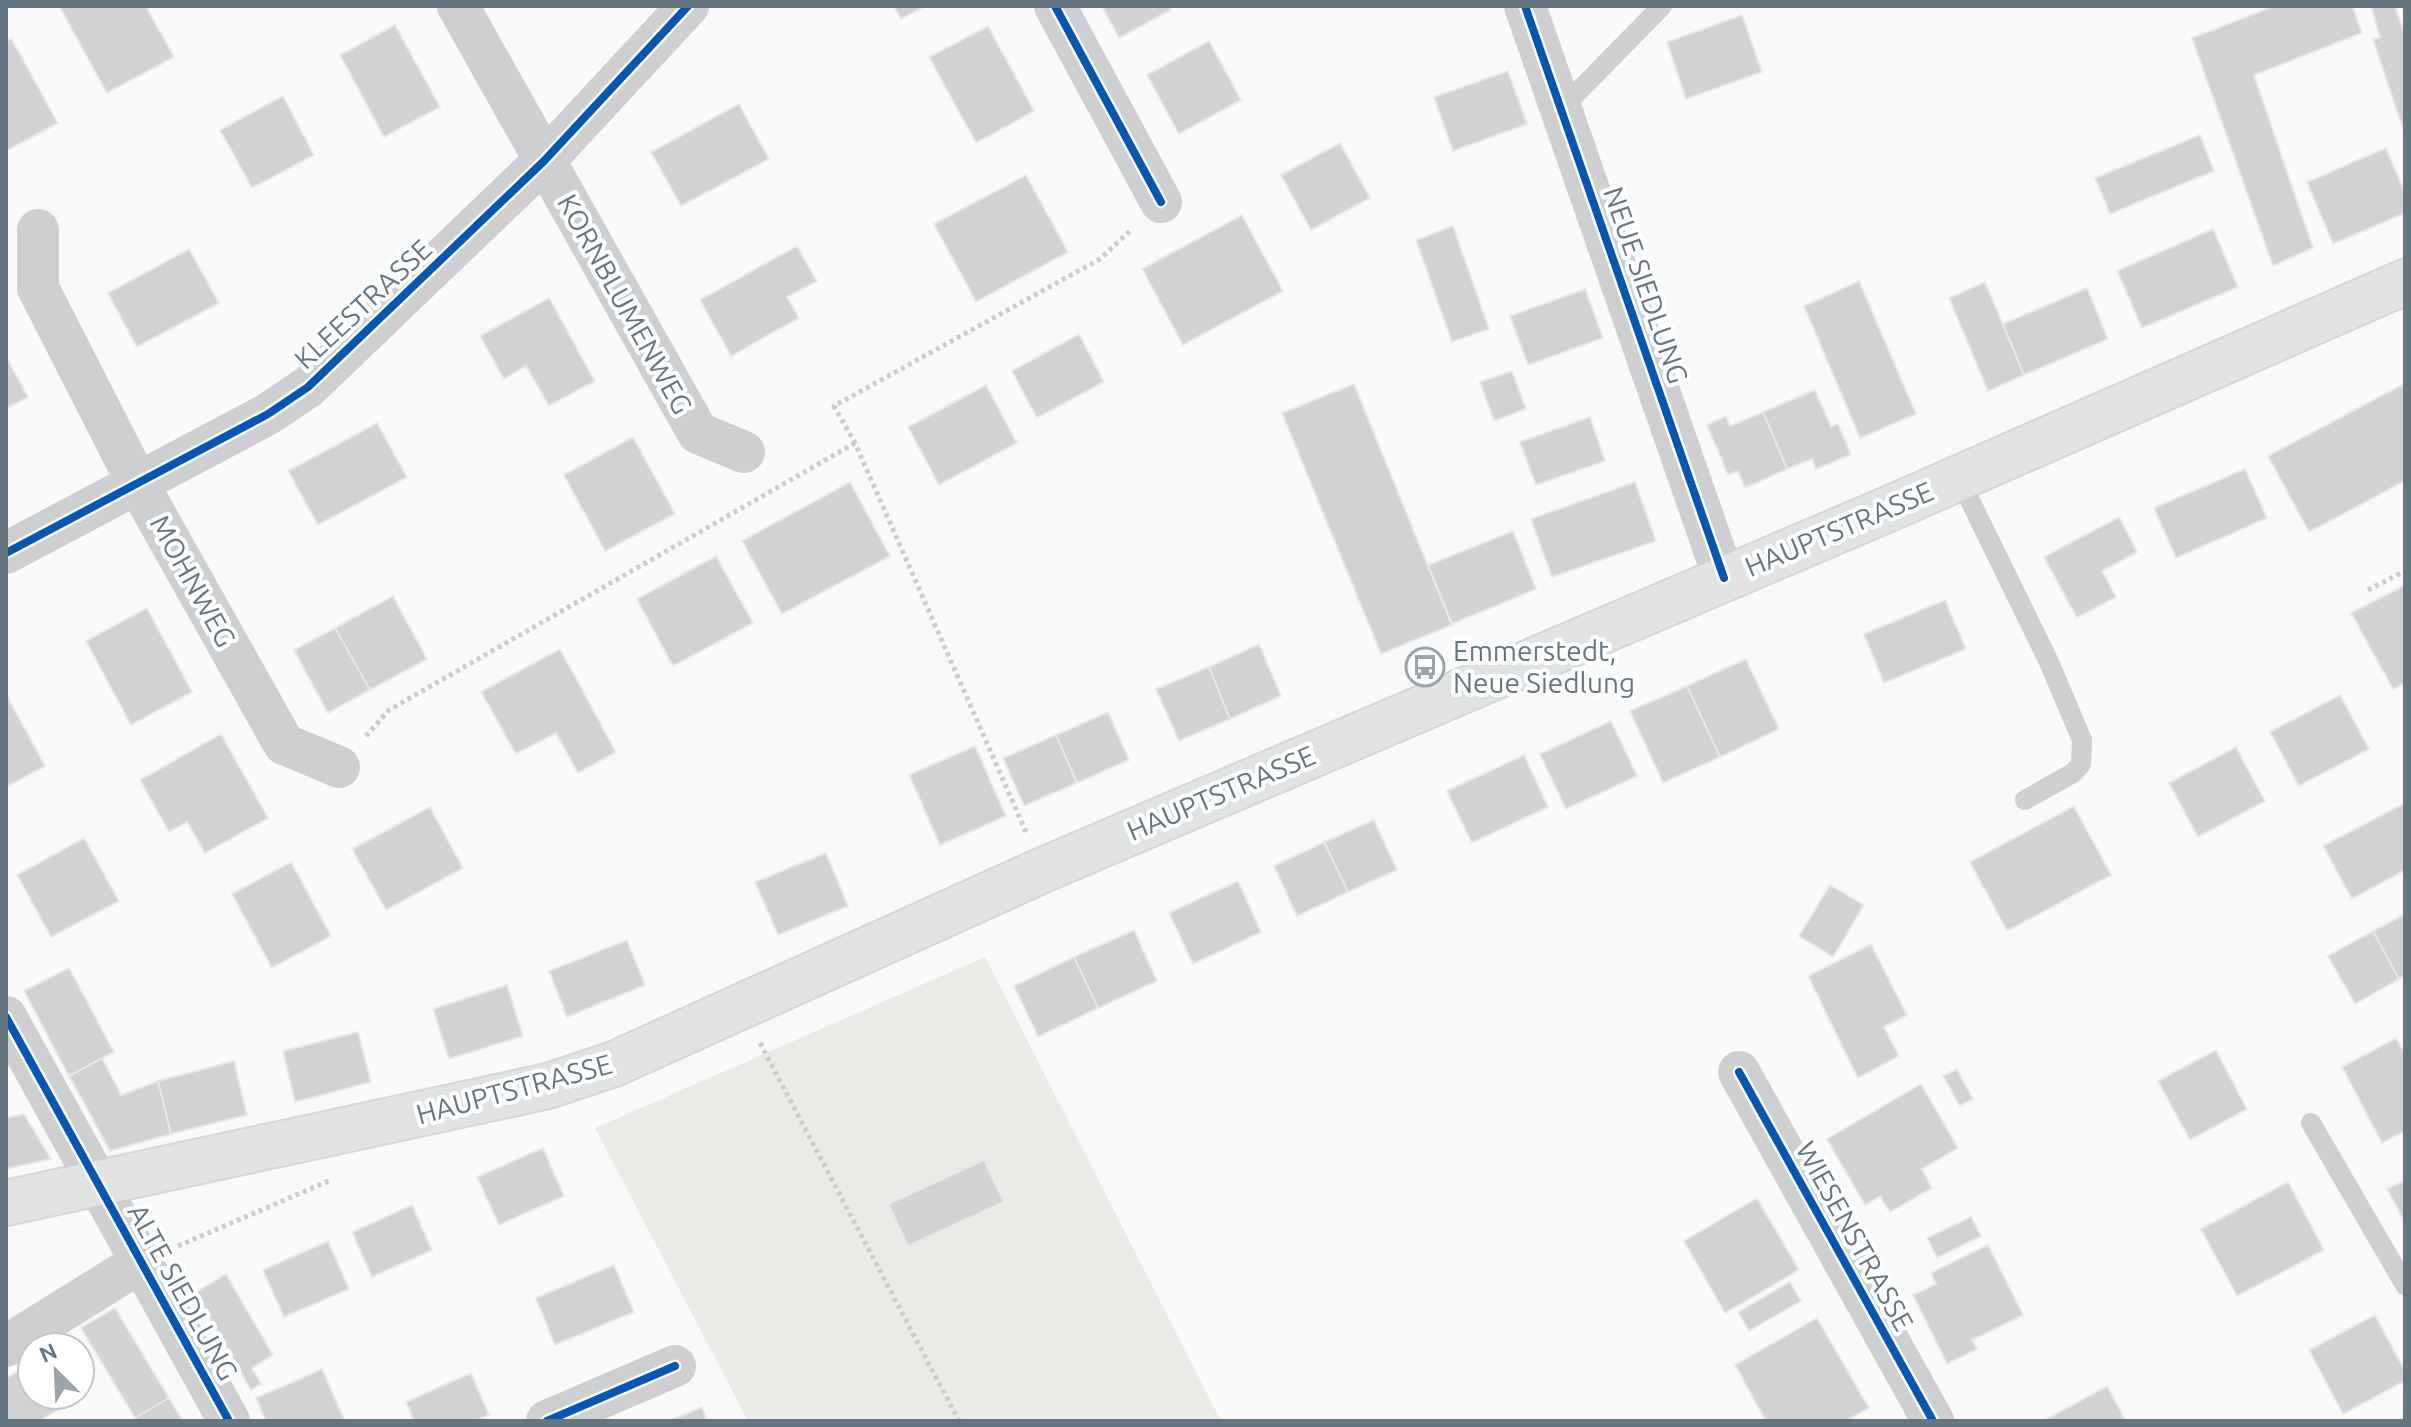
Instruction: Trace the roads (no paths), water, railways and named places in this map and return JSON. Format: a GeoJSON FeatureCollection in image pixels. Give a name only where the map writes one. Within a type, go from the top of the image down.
{"type":"FeatureCollection","features":[{"type":"Feature","properties":{"kind":"main road","name":"HAUPTSTRASSE"},"geometry":{"type":"LineString","coordinates":[[6,1203],[548,1086],[614,1064],[1043,870],[1959,478],[2405,282]]}},
{"type":"Feature","properties":{"kind":"street","name":"KORNBLUMENWEG"},"geometry":{"type":"LineString","coordinates":[[458,6],[698,433],[744,452]]}},
{"type":"Feature","properties":{"kind":"street","name":"KLEESTRASSE"},"geometry":{"type":"LineString","coordinates":[[6,553],[268,414],[308,387],[544,161],[688,6]]}},
{"type":"Feature","properties":{"kind":"street"},"geometry":{"type":"LineString","coordinates":[[1055,6],[1161,202]]}},
{"type":"Feature","properties":{"kind":"street","name":"NEUE SIEDLUNG"},"geometry":{"type":"LineString","coordinates":[[1525,6],[1724,578]]}},
{"type":"Feature","properties":{"kind":"street","name":"MOHNWEG"},"geometry":{"type":"LineString","coordinates":[[38,230],[38,288],[138,484],[284,744],[339,767]]}},
{"type":"Feature","properties":{"kind":"street","name":"ALTE SIEDLUNG"},"geometry":{"type":"LineString","coordinates":[[6,1017],[229,1421]]}},
{"type":"Feature","properties":{"kind":"street","name":"WIESENSTRASSE"},"geometry":{"type":"LineString","coordinates":[[1739,1072],[1933,1421]]}},
{"type":"Feature","properties":{"kind":"street"},"geometry":{"type":"LineString","coordinates":[[6,1346],[141,1262]]}},
{"type":"Feature","properties":{"kind":"street"},"geometry":{"type":"LineString","coordinates":[[547,1421],[675,1366]]}},
{"type":"Feature","properties":{"kind":"lane"},"geometry":{"type":"LineString","coordinates":[[1561,109],[1662,6]]}},
{"type":"Feature","properties":{"kind":"lane"},"geometry":{"type":"LineString","coordinates":[[1959,478],[2048,660],[2082,740],[2081,764],[2073,773],[2025,800]]}},
{"type":"Feature","properties":{"kind":"lane"},"geometry":{"type":"LineString","coordinates":[[2311,1123],[2405,1285]]}},
{"type":"Feature","properties":{"kind":"place","name":"Emmerstedt, Neue Siedlung"},"geometry":{"type":"Point","coordinates":[1425,667]}}]}
